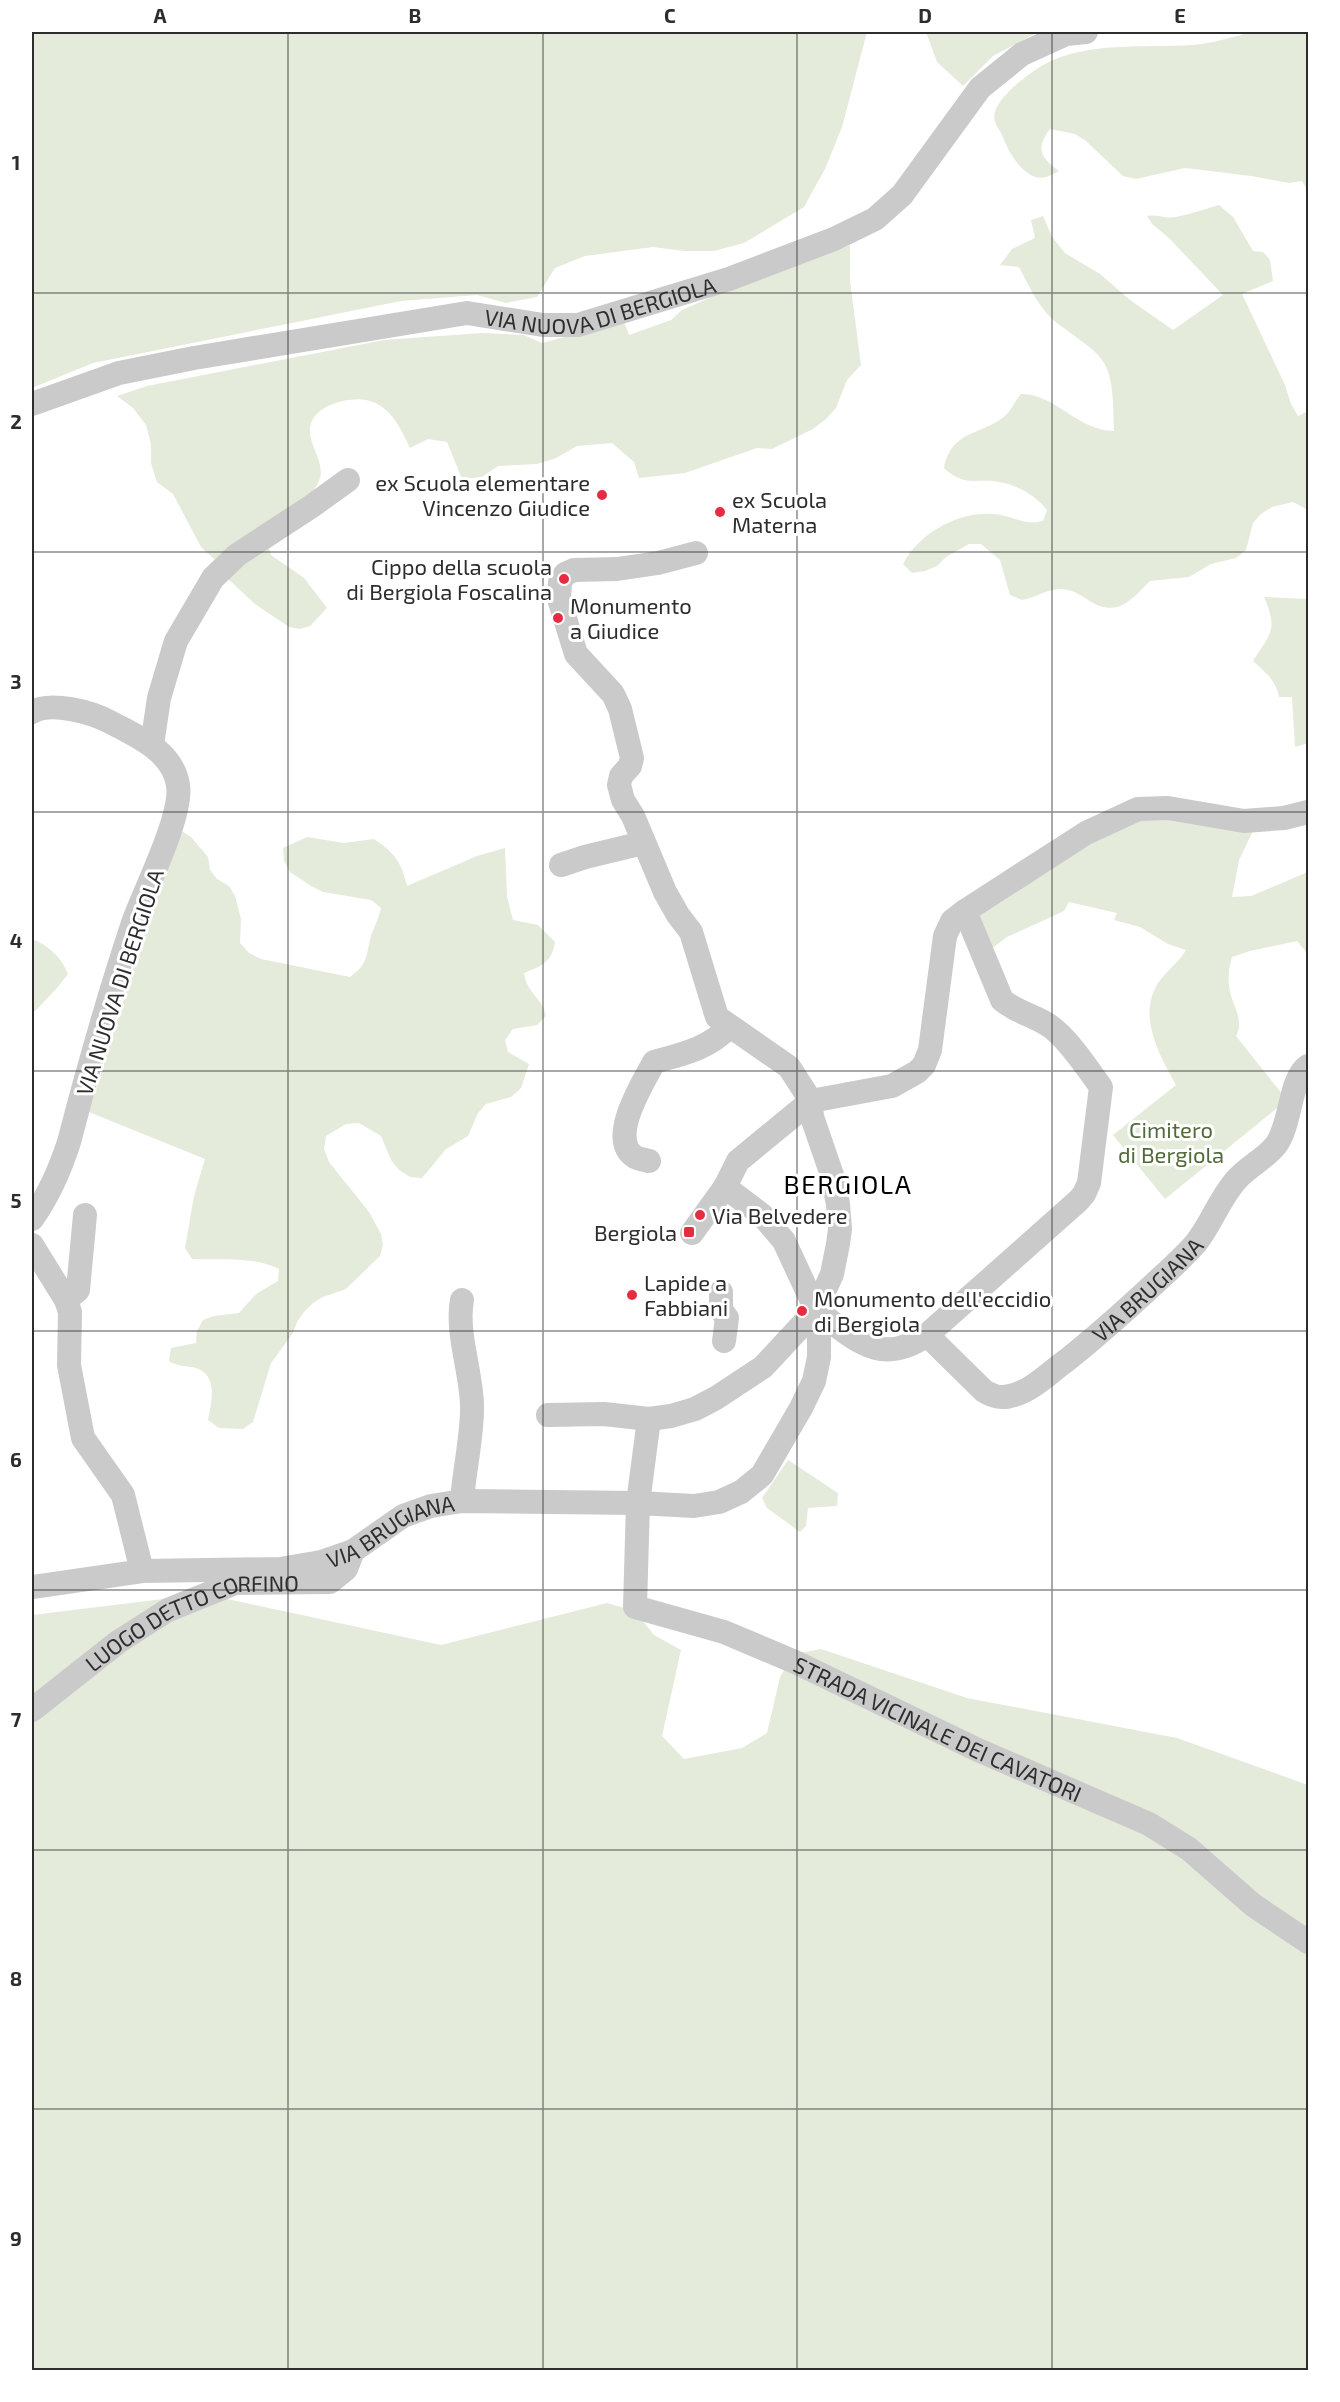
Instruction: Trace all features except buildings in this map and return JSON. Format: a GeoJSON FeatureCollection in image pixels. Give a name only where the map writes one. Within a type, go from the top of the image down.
{"type":"FeatureCollection","features":[{"type":"Feature","properties":{"kind":"street","name":"VIA NUOVA DI BERGIOLA"},"geometry":{"type":"LineString","coordinates":[[32,404],[119,373],[162,364],[467,313],[543,325],[578,325],[729,279],[834,239],[875,219],[902,195],[980,88],[1022,54],[1066,34],[1086,32]]}},
{"type":"Feature","properties":{"kind":"street"},"geometry":{"type":"LineString","coordinates":[[152,745],[159,698],[176,641],[213,578],[237,555],[348,480]]}},
{"type":"Feature","properties":{"kind":"street"},"geometry":{"type":"LineString","coordinates":[[696,553],[617,568],[574,570],[565,574],[560,582],[559,599],[576,654],[613,694],[620,709],[632,758],[630,766],[621,776],[619,785],[623,800],[633,816],[669,899],[691,932],[717,1017],[789,1067],[811,1101]]}},
{"type":"Feature","properties":{"kind":"street","name":"VIA NUOVA DI BERGIOLA"},"geometry":{"type":"LineString","coordinates":[[32,712],[38,708],[58,707],[102,718],[152,745],[169,763],[178,785],[175,813],[134,922],[60,1172],[32,1219]]}},
{"type":"Feature","properties":{"kind":"street"},"geometry":{"type":"LineString","coordinates":[[692,1233],[725,1187],[738,1161],[811,1101],[892,1086],[911,1077],[924,1065],[930,1050],[945,936],[952,921],[965,911],[1086,832],[1138,809],[1168,808],[1244,821],[1284,818],[1308,812]]}},
{"type":"Feature","properties":{"kind":"street"},"geometry":{"type":"LineString","coordinates":[[561,866],[585,857],[644,843]]}},
{"type":"Feature","properties":{"kind":"street"},"geometry":{"type":"LineString","coordinates":[[816,1310],[858,1340],[878,1349],[903,1349],[927,1335],[1084,1194],[1089,1183],[1101,1087],[1056,1031],[1034,1016],[1010,1007],[1002,1000],[965,911]]}},
{"type":"Feature","properties":{"kind":"street"},"geometry":{"type":"LineString","coordinates":[[649,1161],[634,1156],[626,1145],[624,1130],[632,1104],[654,1062],[699,1049],[717,1039],[729,1027]]}},
{"type":"Feature","properties":{"kind":"street","name":"VIA BRUGIANA"},"geometry":{"type":"LineString","coordinates":[[927,1335],[984,1391],[995,1398],[1012,1396],[1030,1389],[1106,1329],[1196,1243],[1213,1218],[1225,1194],[1239,1176],[1275,1146],[1290,1115],[1293,1094],[1299,1078],[1308,1066]]}},
{"type":"Feature","properties":{"kind":"street","name":"VIA BRUGIANA"},"geometry":{"type":"LineString","coordinates":[[548,1415],[604,1414],[649,1419],[695,1409],[754,1374],[777,1354],[816,1310],[832,1274],[840,1230],[832,1175],[812,1117],[811,1101]]}},
{"type":"Feature","properties":{"kind":"street","name":"VIA BRUGIANA"},"geometry":{"type":"LineString","coordinates":[[142,1571],[280,1569],[321,1562],[353,1551],[403,1516],[431,1506],[462,1501],[694,1506],[718,1502],[741,1492],[762,1475],[801,1408],[814,1381],[819,1357],[819,1336],[816,1310],[777,1230],[762,1215],[725,1187]]}},
{"type":"Feature","properties":{"kind":"street"},"geometry":{"type":"LineString","coordinates":[[66,1300],[78,1290],[85,1215]]}},
{"type":"Feature","properties":{"kind":"street"},"geometry":{"type":"LineString","coordinates":[[32,1245],[66,1300],[70,1312],[69,1365],[83,1438],[123,1495],[142,1571],[32,1587]]}},
{"type":"Feature","properties":{"kind":"street"},"geometry":{"type":"LineString","coordinates":[[721,1292],[721,1310],[727,1318],[724,1341]]}},
{"type":"Feature","properties":{"kind":"street"},"geometry":{"type":"LineString","coordinates":[[462,1300],[459,1318],[470,1370],[473,1407],[462,1501]]}},
{"type":"Feature","properties":{"kind":"street"},"geometry":{"type":"LineString","coordinates":[[638,1503],[649,1419]]}},
{"type":"Feature","properties":{"kind":"street","name":"STRADA VICINALE DEI CAVATORI"},"geometry":{"type":"LineString","coordinates":[[638,1503],[635,1607],[724,1632],[795,1662],[978,1750],[1149,1824],[1189,1849],[1253,1905],[1308,1942]]}},
{"type":"Feature","properties":{"kind":"street","name":"LUOGO DETTO CORFINO"},"geometry":{"type":"LineString","coordinates":[[32,1710],[117,1642],[168,1610],[235,1584],[330,1582],[346,1569],[353,1551]]}},
{"type":"Feature","properties":{"kind":"green space"},"geometry":{"type":"Polygon","coordinates":[[[32,32],[867,32],[842,127],[825,169],[804,207],[744,243],[714,251],[684,251],[653,247],[585,256],[555,268],[537,297],[506,303],[477,295],[401,301],[93,363],[32,388],[32,32]]]}},
{"type":"Feature","properties":{"kind":"green space"},"geometry":{"type":"Polygon","coordinates":[[[926,32],[1038,32],[993,56],[963,86],[937,62],[926,32]]]}},
{"type":"Feature","properties":{"kind":"green space"},"geometry":{"type":"Polygon","coordinates":[[[1247,32],[1308,32],[1308,191],[1302,181],[1289,183],[1185,168],[1136,179],[1123,176],[1086,141],[1075,134],[1050,129],[1043,142],[1042,153],[1048,162],[1059,171],[1048,177],[1039,178],[1019,165],[995,122],[994,116],[998,105],[1008,92],[1037,69],[1060,57],[1116,47],[1198,44],[1247,32]]]}},
{"type":"Feature","properties":{"kind":"green space"},"geometry":{"type":"Polygon","coordinates":[[[1219,205],[1233,217],[1253,251],[1263,252],[1270,260],[1273,281],[1242,294],[1285,385],[1291,404],[1298,416],[1308,411],[1308,510],[1293,502],[1272,507],[1253,523],[1246,550],[1236,558],[1211,564],[1189,577],[1150,581],[1126,603],[1112,608],[1095,604],[1076,593],[1062,589],[1022,600],[1010,595],[1000,560],[981,544],[969,544],[946,557],[937,566],[912,573],[903,564],[910,553],[930,534],[954,520],[980,514],[993,514],[1030,522],[1043,521],[1047,510],[1023,490],[1001,482],[962,479],[944,468],[948,455],[961,439],[998,421],[1007,414],[1021,394],[1044,399],[1089,425],[1114,431],[1111,386],[1104,363],[1091,349],[1058,324],[1041,307],[1019,267],[1000,265],[1012,249],[1035,238],[1031,220],[1043,216],[1052,237],[1065,253],[1100,274],[1130,300],[1173,330],[1223,295],[1169,238],[1152,224],[1147,216],[1176,217],[1219,205]]]}},
{"type":"Feature","properties":{"kind":"green space"},"geometry":{"type":"Polygon","coordinates":[[[850,245],[850,281],[861,365],[847,380],[836,408],[826,419],[813,429],[772,449],[757,448],[685,473],[639,478],[634,462],[612,443],[577,446],[556,458],[537,464],[498,466],[482,477],[462,479],[447,442],[428,439],[410,448],[392,416],[376,403],[353,399],[335,403],[321,410],[313,419],[310,427],[320,466],[319,481],[302,504],[265,535],[271,555],[304,578],[327,608],[310,626],[300,629],[289,627],[255,604],[226,577],[215,560],[201,547],[173,494],[157,482],[151,463],[151,444],[146,425],[133,408],[117,396],[147,386],[384,340],[482,333],[524,335],[542,343],[624,321],[629,335],[671,320],[682,310],[718,294],[850,245]]]}},
{"type":"Feature","properties":{"kind":"green space"},"geometry":{"type":"Polygon","coordinates":[[[1264,597],[1308,599],[1308,743],[1295,747],[1292,697],[1279,697],[1273,681],[1253,661],[1271,631],[1271,617],[1264,597]]]}},
{"type":"Feature","properties":{"kind":"green space","name":"Cimitero di Bergiola"},"geometry":{"type":"Polygon","coordinates":[[[1166,815],[1254,829],[1239,860],[1232,897],[1251,896],[1308,872],[1308,954],[1297,941],[1232,957],[1229,982],[1239,1024],[1236,1036],[1287,1100],[1165,1199],[1113,1135],[1176,1085],[1152,1033],[1150,1006],[1153,992],[1161,979],[1186,950],[1168,944],[1140,927],[1114,920],[1117,913],[1069,902],[1064,911],[1007,937],[990,950],[974,911],[1078,843],[1142,820],[1166,815]]]}},
{"type":"Feature","properties":{"kind":"green space"},"geometry":{"type":"Polygon","coordinates":[[[182,831],[191,837],[208,857],[210,870],[217,879],[229,886],[235,896],[241,919],[240,943],[249,953],[261,959],[350,977],[360,968],[365,959],[381,908],[371,900],[323,892],[290,872],[284,861],[283,848],[307,837],[344,843],[374,839],[396,859],[403,871],[407,886],[477,856],[505,848],[507,897],[513,920],[538,925],[555,942],[549,959],[524,973],[528,986],[541,1004],[546,1016],[537,1025],[513,1029],[505,1040],[508,1052],[529,1064],[521,1088],[511,1097],[486,1104],[478,1113],[468,1136],[446,1149],[422,1178],[410,1177],[399,1170],[391,1160],[381,1136],[359,1123],[346,1124],[326,1136],[324,1149],[329,1162],[369,1212],[381,1234],[383,1245],[380,1256],[346,1289],[323,1297],[304,1312],[293,1333],[271,1363],[253,1422],[243,1429],[219,1428],[208,1420],[212,1396],[210,1381],[201,1370],[169,1361],[171,1348],[196,1343],[197,1331],[203,1320],[214,1316],[239,1313],[256,1294],[278,1281],[279,1269],[248,1260],[192,1259],[185,1248],[194,1196],[205,1159],[89,1112],[162,875],[182,831]]]}},
{"type":"Feature","properties":{"kind":"green space"},"geometry":{"type":"Polygon","coordinates":[[[32,939],[54,953],[68,974],[35,1011],[32,1011],[32,939]]]}},
{"type":"Feature","properties":{"kind":"green space"},"geometry":{"type":"Polygon","coordinates":[[[788,1460],[838,1493],[837,1506],[808,1508],[806,1526],[800,1532],[767,1508],[762,1498],[788,1460]]]}},
{"type":"Feature","properties":{"kind":"green space"},"geometry":{"type":"Polygon","coordinates":[[[204,1594],[441,1645],[607,1603],[635,1611],[654,1635],[681,1650],[662,1736],[684,1759],[742,1748],[767,1733],[780,1677],[794,1654],[821,1649],[967,1698],[1177,1738],[1308,1785],[1308,2370],[32,2370],[32,1615],[204,1594]]]}},
{"type":"Feature","properties":{"kind":"place","name":"ex Scuola elementare Vincenzo Giudice"},"geometry":{"type":"Point","coordinates":[602,495]}},
{"type":"Feature","properties":{"kind":"place","name":"ex Scuola Materna"},"geometry":{"type":"Point","coordinates":[720,512]}},
{"type":"Feature","properties":{"kind":"place","name":"Cippo della scuola di Bergiola Foscalina"},"geometry":{"type":"Point","coordinates":[564,579]}},
{"type":"Feature","properties":{"kind":"place","name":"Monumento a Giudice"},"geometry":{"type":"Point","coordinates":[558,618]}},
{"type":"Feature","properties":{"kind":"place","name":"Via Belvedere"},"geometry":{"type":"Point","coordinates":[700,1215]}},
{"type":"Feature","properties":{"kind":"place","name":"Bergiola"},"geometry":{"type":"Point","coordinates":[689,1232]}},
{"type":"Feature","properties":{"kind":"place","name":"Lapide a Fabbiani"},"geometry":{"type":"Point","coordinates":[632,1295]}},
{"type":"Feature","properties":{"kind":"place","name":"Monumento dell'eccidio di Bergiola"},"geometry":{"type":"Point","coordinates":[802,1311]}},
{"type":"Feature","properties":{"kind":"district","name":"BERGIOLA"},"geometry":{"type":"Point","coordinates":[848,1183]}}]}
